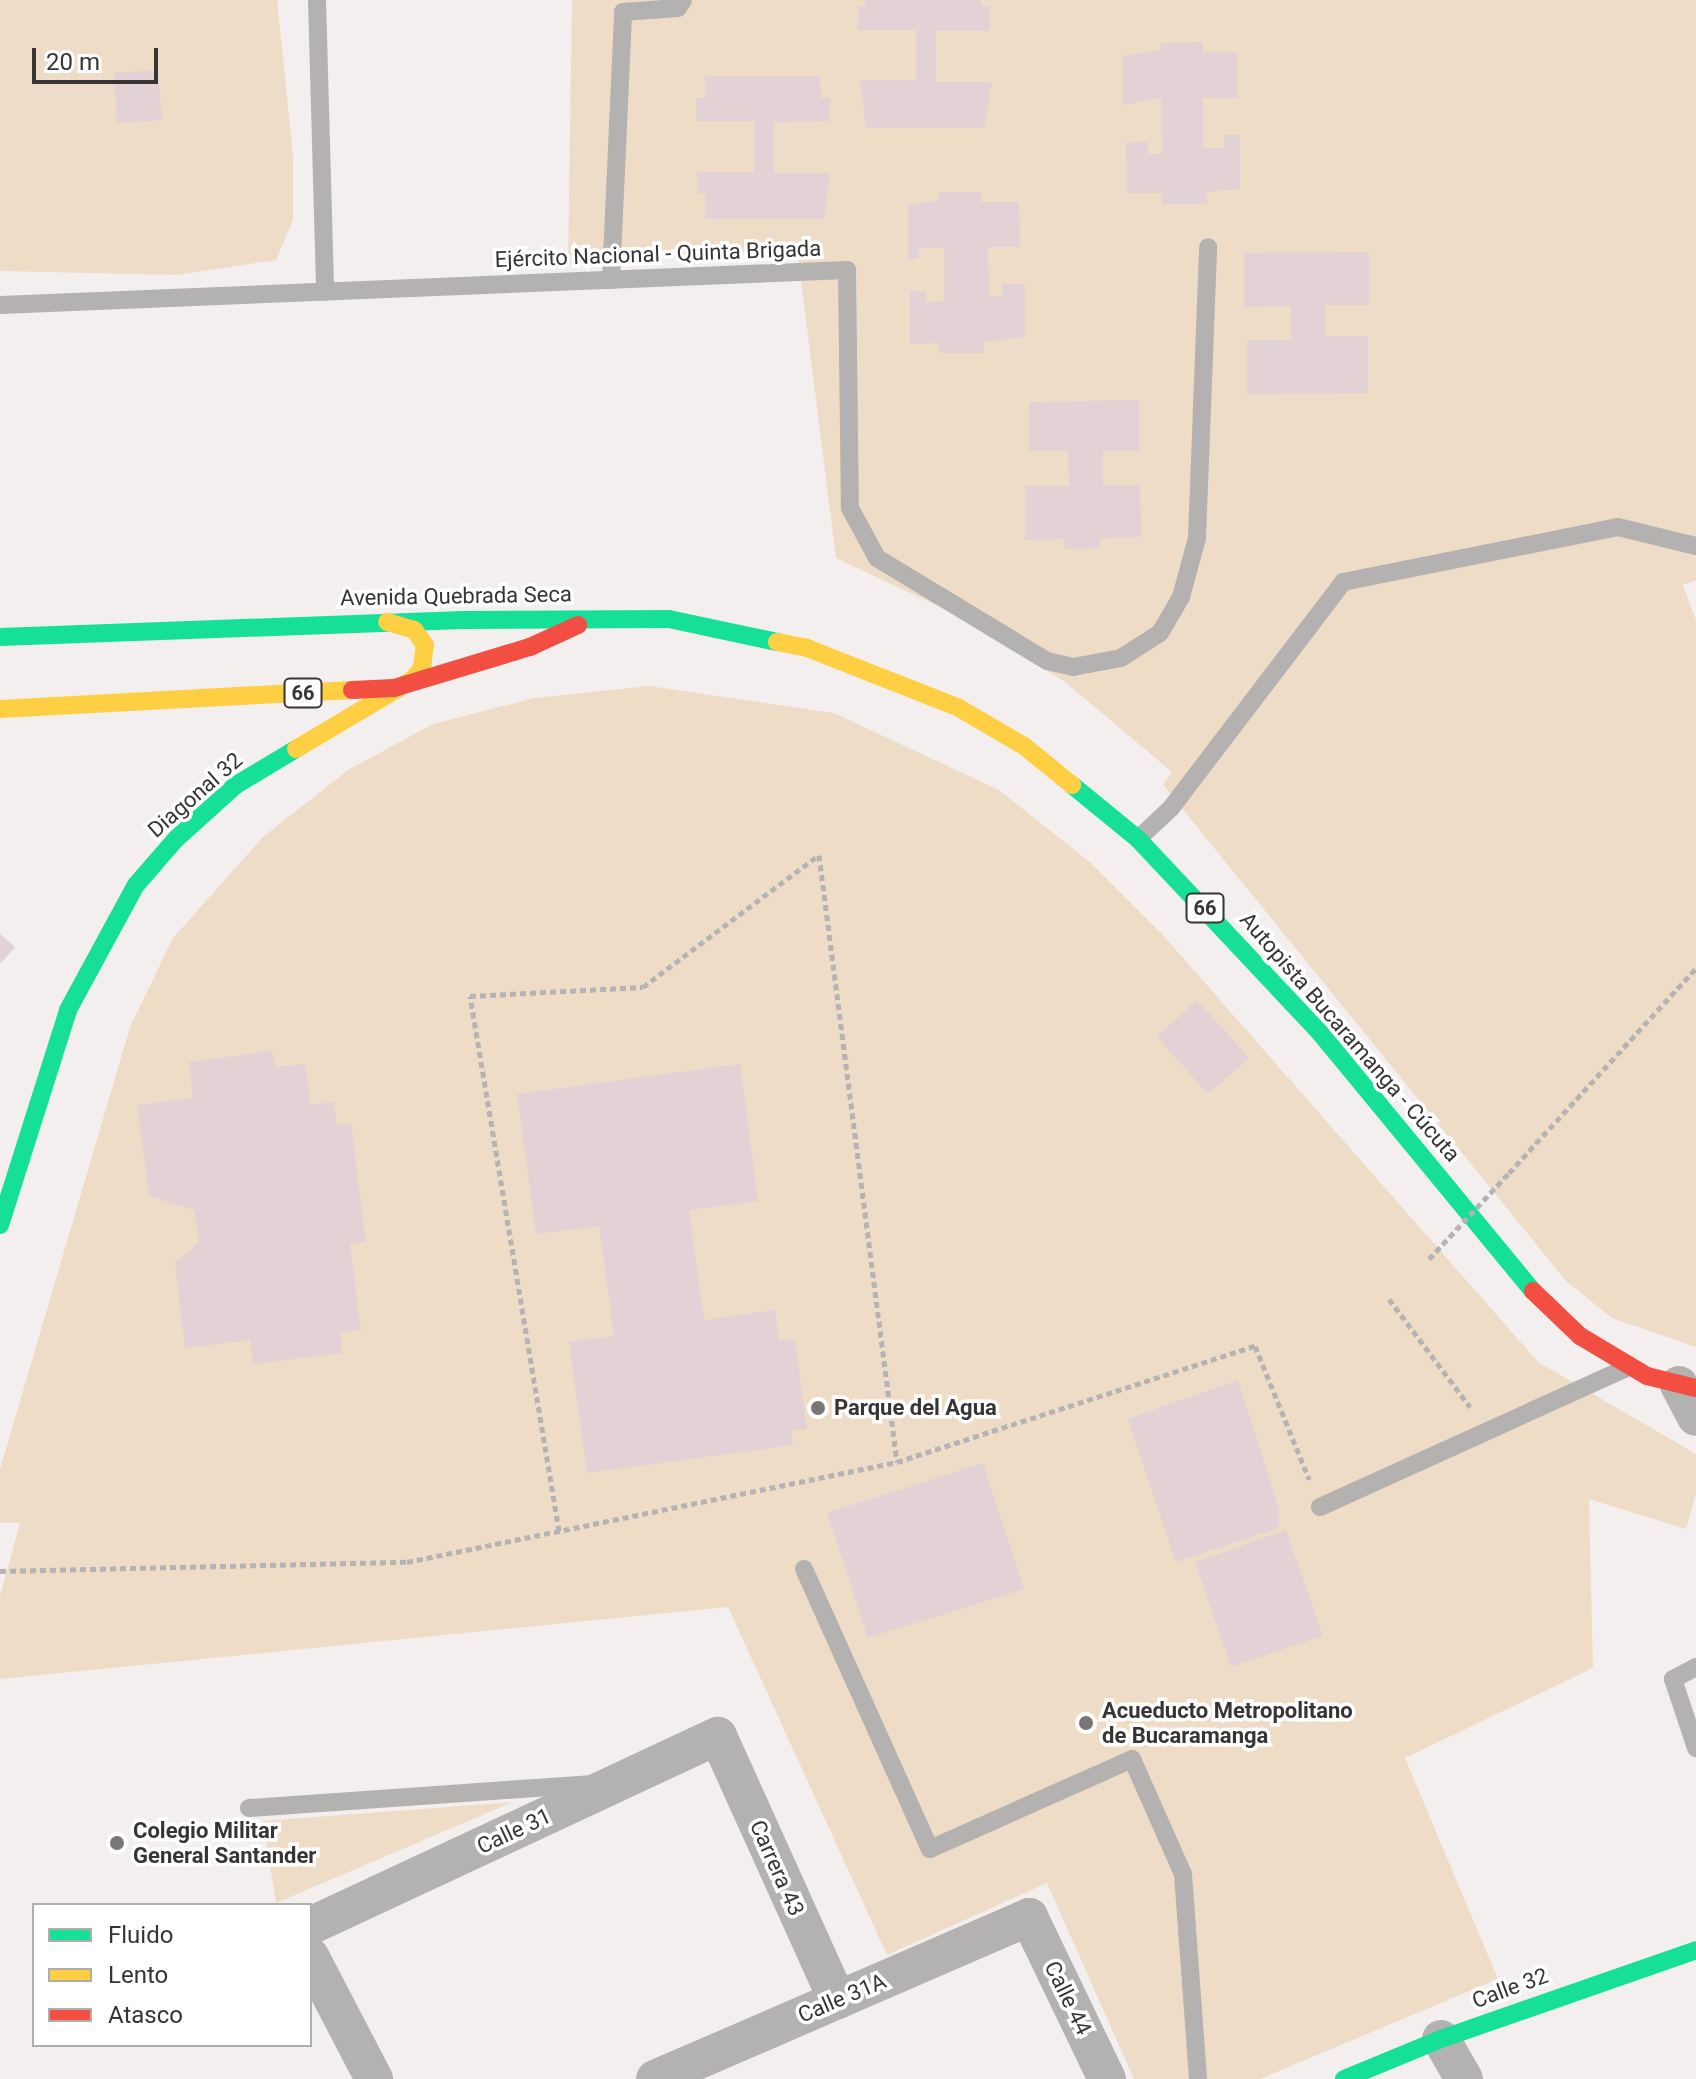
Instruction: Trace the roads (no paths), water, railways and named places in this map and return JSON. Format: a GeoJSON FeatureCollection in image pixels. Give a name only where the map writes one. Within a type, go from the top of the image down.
{"type":"FeatureCollection","features":[{"type":"Feature","properties":{"kind":"main road","name":"Autopista Bucaramanga - Cúcuta"},"geometry":{"type":"LineString","coordinates":[[594,617],[669,619],[740,630],[890,678],[959,708],[1024,746],[1138,839],[1321,1034],[1543,1303],[1580,1336],[1628,1367],[1690,1397]]}},
{"type":"Feature","properties":{"kind":"main road","name":"Avenida Quebrada Seca"},"geometry":{"type":"LineString","coordinates":[[0,637],[594,617]]}},
{"type":"Feature","properties":{"kind":"main road","name":"Avenida Quebrada Seca"},"geometry":{"type":"LineString","coordinates":[[0,709],[394,688],[530,647],[594,617]]}},
{"type":"Feature","properties":{"kind":"main road","name":"Diagonal 32"},"geometry":{"type":"LineString","coordinates":[[0,1225],[68,1010],[136,885],[176,839],[236,785],[412,680],[422,668],[425,645],[414,630],[387,622]]}},
{"type":"Feature","properties":{"kind":"main road","name":"Calle 32"},"geometry":{"type":"LineString","coordinates":[[1344,2079],[1441,2039],[1696,1950]]}},
{"type":"Feature","properties":{"kind":"street","name":"Calle 31"},"geometry":{"type":"LineString","coordinates":[[312,1925],[718,1736]]}},
{"type":"Feature","properties":{"kind":"street","name":"Carrera 43"},"geometry":{"type":"LineString","coordinates":[[718,1736],[837,2000]]}},
{"type":"Feature","properties":{"kind":"street","name":"Calle 31A"},"geometry":{"type":"LineString","coordinates":[[655,2079],[1029,1917]]}},
{"type":"Feature","properties":{"kind":"street","name":"Calle 44"},"geometry":{"type":"LineString","coordinates":[[1029,1917],[1107,2079]]}},
{"type":"Feature","properties":{"kind":"street"},"geometry":{"type":"LineString","coordinates":[[312,1960],[374,2079]]}},
{"type":"Feature","properties":{"kind":"street"},"geometry":{"type":"LineString","coordinates":[[1441,2039],[1464,2079]]}},
{"type":"Feature","properties":{"kind":"lane"},"geometry":{"type":"LineString","coordinates":[[317,0],[325,292]]}},
{"type":"Feature","properties":{"kind":"lane"},"geometry":{"type":"LineString","coordinates":[[611,280],[623,12],[678,8],[683,0]]}},
{"type":"Feature","properties":{"kind":"lane","name":"Ejército Nacional - Quinta Brigada"},"geometry":{"type":"LineString","coordinates":[[0,305],[847,270],[850,508],[877,558],[1047,661],[1073,667],[1121,658],[1160,633],[1181,597],[1197,538],[1208,247]]}},
{"type":"Feature","properties":{"kind":"lane"},"geometry":{"type":"LineString","coordinates":[[1138,839],[1171,808],[1343,582],[1618,527],[1696,546]]}},
{"type":"Feature","properties":{"kind":"lane"},"geometry":{"type":"LineString","coordinates":[[1320,1507],[1628,1367]]}},
{"type":"Feature","properties":{"kind":"lane"},"geometry":{"type":"LineString","coordinates":[[804,1569],[930,1849],[1132,1759],[1183,1874],[1198,2079]]}},
{"type":"Feature","properties":{"kind":"lane"},"geometry":{"type":"LineString","coordinates":[[1696,1667],[1673,1679],[1696,1748]]}},
{"type":"Feature","properties":{"kind":"lane"},"geometry":{"type":"LineString","coordinates":[[249,1808],[619,1782]]}},
{"type":"Feature","properties":{"kind":"place","name":"Parque del Agua"},"geometry":{"type":"Point","coordinates":[818,1408]}},
{"type":"Feature","properties":{"kind":"place","name":"Acueducto Metropolitano de Bucaramanga"},"geometry":{"type":"Point","coordinates":[1086,1723]}},
{"type":"Feature","properties":{"kind":"place","name":"Colegio Militar General Santander"},"geometry":{"type":"Point","coordinates":[117,1843]}}]}
